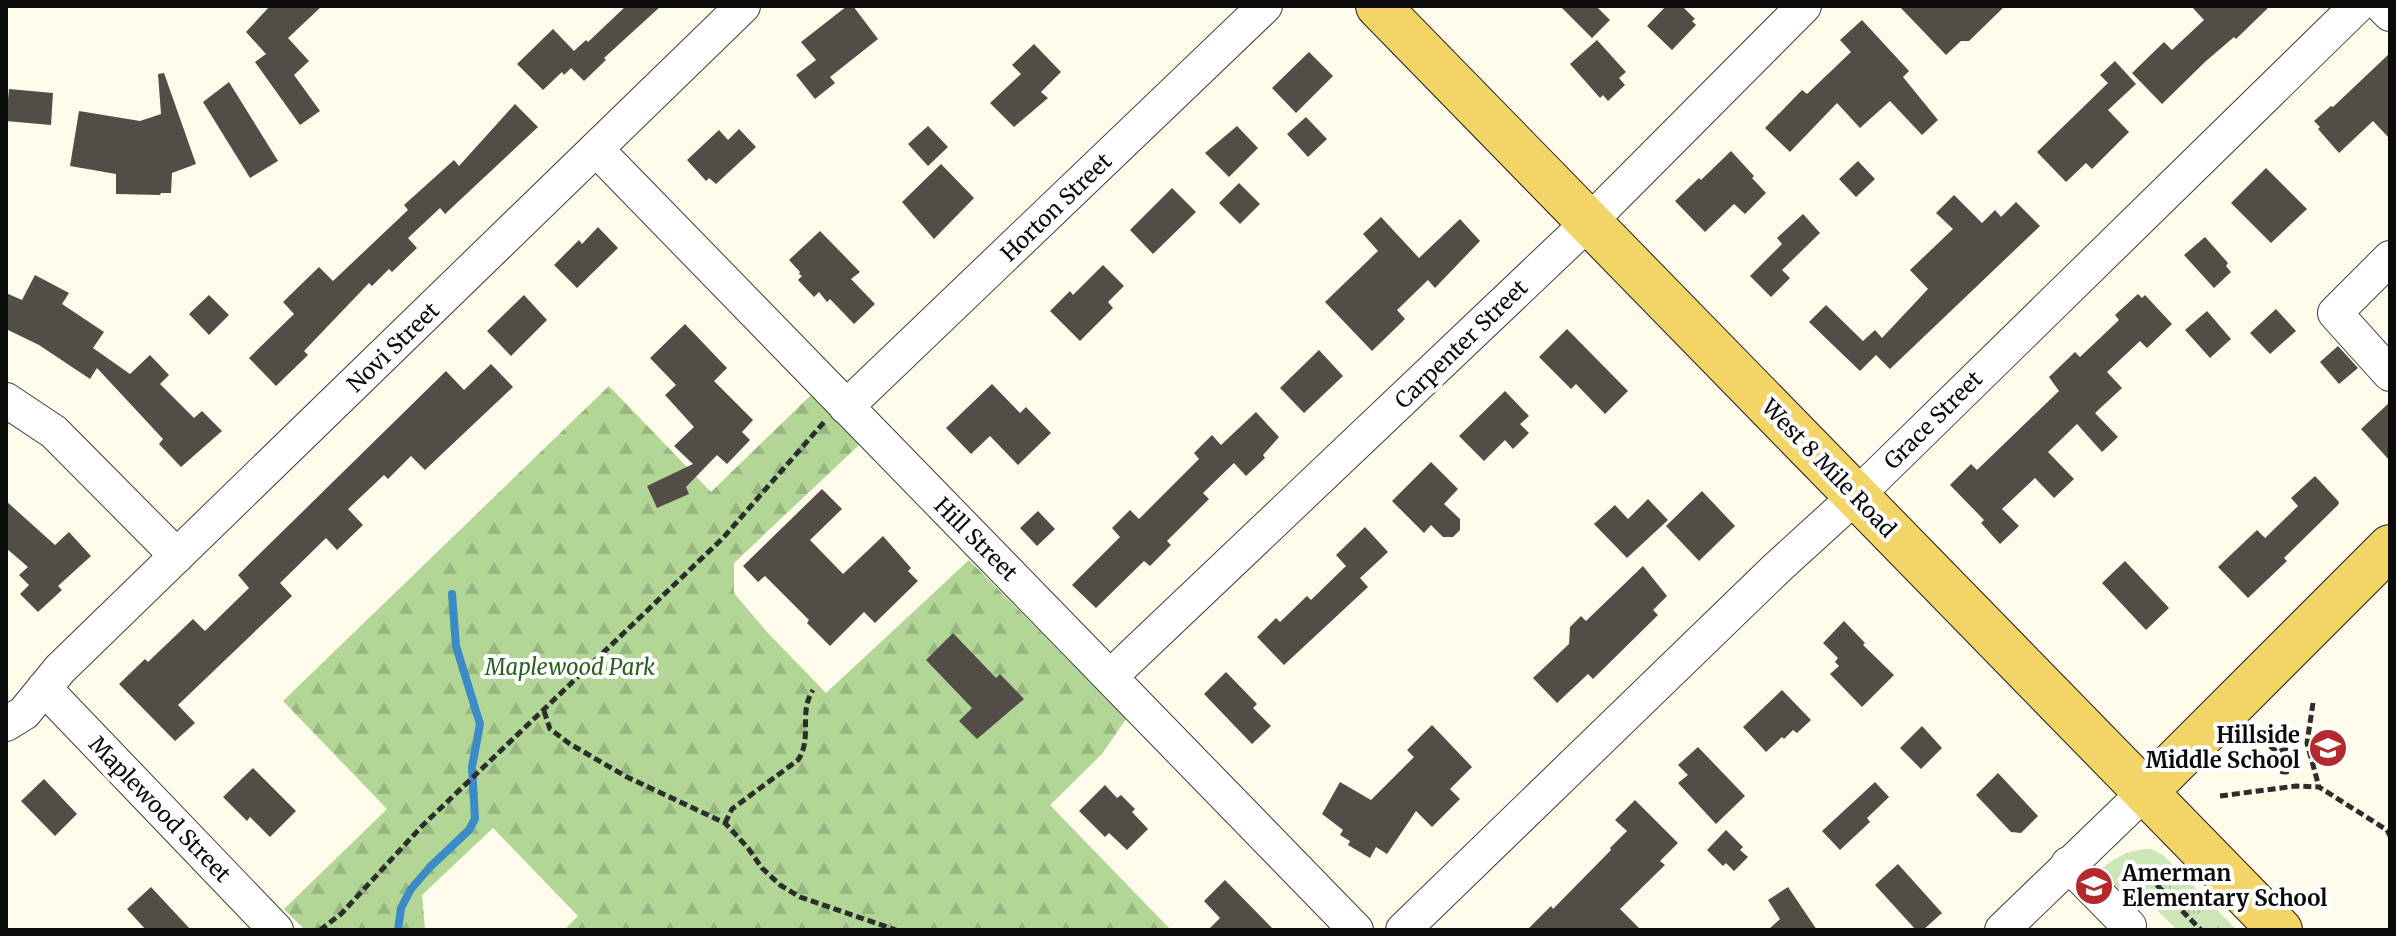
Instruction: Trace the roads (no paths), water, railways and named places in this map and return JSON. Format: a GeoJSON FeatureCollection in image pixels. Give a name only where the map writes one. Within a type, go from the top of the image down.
{"type":"FeatureCollection","features":[{"type":"Feature","properties":{"kind":"main road","name":"West 8 Mile Road"},"geometry":{"type":"LineString","coordinates":[[1378,6],[2280,930]]}},
{"type":"Feature","properties":{"kind":"main road"},"geometry":{"type":"LineString","coordinates":[[2145,792],[2390,547]]}},
{"type":"Feature","properties":{"kind":"street","name":"Novi Street"},"geometry":{"type":"LineString","coordinates":[[6,724],[24,713],[60,669],[743,6]]}},
{"type":"Feature","properties":{"kind":"street","name":"Horton Street"},"geometry":{"type":"LineString","coordinates":[[846,407],[1265,6]]}},
{"type":"Feature","properties":{"kind":"street","name":"Carpenter Street"},"geometry":{"type":"LineString","coordinates":[[1111,676],[1589,222],[1804,6]]}},
{"type":"Feature","properties":{"kind":"street","name":"Grace Street"},"geometry":{"type":"LineString","coordinates":[[1403,930],[1778,567],[1856,496],[2357,6]]}},
{"type":"Feature","properties":{"kind":"street"},"geometry":{"type":"LineString","coordinates":[[2382,6],[2390,14]]}},
{"type":"Feature","properties":{"kind":"street","name":"Hill Street"},"geometry":{"type":"LineString","coordinates":[[596,149],[1356,930]]}},
{"type":"Feature","properties":{"kind":"street"},"geometry":{"type":"LineString","coordinates":[[2390,258],[2335,313],[2390,374]]}},
{"type":"Feature","properties":{"kind":"street"},"geometry":{"type":"LineString","coordinates":[[6,400],[54,432],[177,556]]}},
{"type":"Feature","properties":{"kind":"street","name":"Maplewood Street"},"geometry":{"type":"LineString","coordinates":[[44,688],[276,930]]}},
{"type":"Feature","properties":{"kind":"street"},"geometry":{"type":"LineString","coordinates":[[2002,930],[2145,792]]}},
{"type":"Feature","properties":{"kind":"street"},"geometry":{"type":"LineString","coordinates":[[2068,864],[2129,926]]}},
{"type":"Feature","properties":{"kind":"waterway"},"geometry":{"type":"LineString","coordinates":[[398,930],[401,908],[411,889],[469,830],[475,819],[472,767],[480,724],[456,646],[452,594]]}},
{"type":"Feature","properties":{"kind":"place","name":"Hillside Middle School"},"geometry":{"type":"Point","coordinates":[2328,748]}},
{"type":"Feature","properties":{"kind":"place","name":"Amerman Elementary School"},"geometry":{"type":"Point","coordinates":[2094,886]}},
{"type":"Feature","properties":{"kind":"park label","name":"Maplewood Park"},"geometry":{"type":"Point","coordinates":[570,667]}}]}
